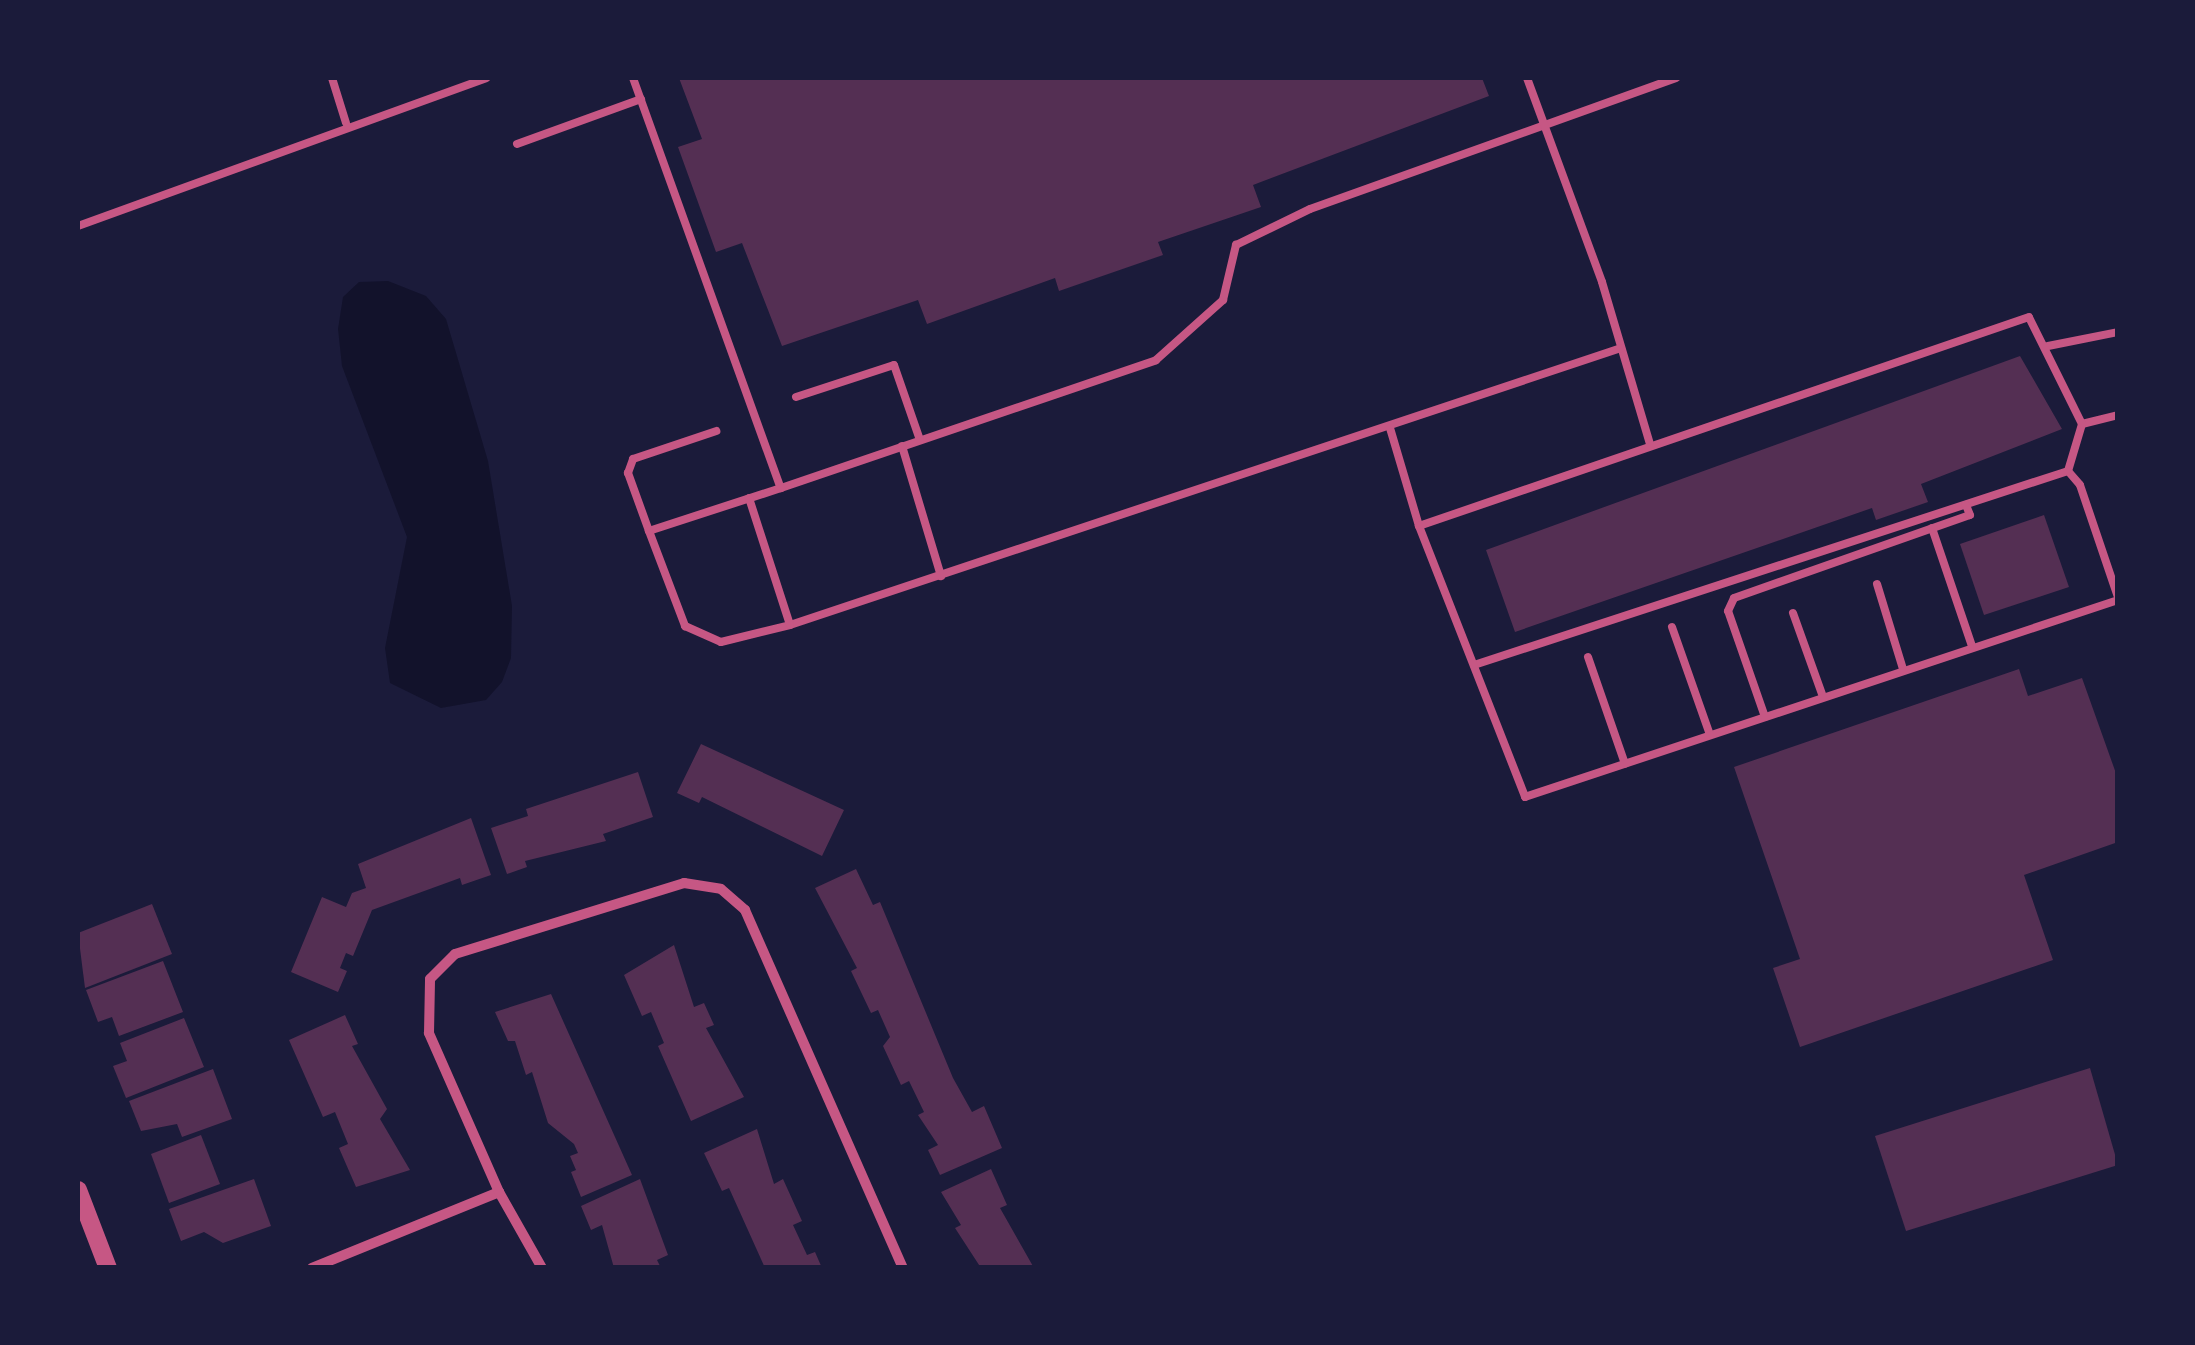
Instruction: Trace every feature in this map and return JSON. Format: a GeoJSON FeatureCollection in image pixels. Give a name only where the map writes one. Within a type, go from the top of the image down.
{"type":"FeatureCollection","features":[{"type":"Feature","properties":{"kind":"street"},"geometry":{"type":"LineString","coordinates":[[542,1268],[499,1192],[430,1033],[425,1003],[430,979],[455,954],[662,887],[704,884],[745,910],[902,1268]]}},
{"type":"Feature","properties":{"kind":"street"},"geometry":{"type":"LineString","coordinates":[[78,1190],[108,1268]]}},
{"type":"Feature","properties":{"kind":"street"},"geometry":{"type":"LineString","coordinates":[[312,1268],[499,1192]]}},
{"type":"Feature","properties":{"kind":"lane"},"geometry":{"type":"LineString","coordinates":[[332,78],[346,123]]}},
{"type":"Feature","properties":{"kind":"lane"},"geometry":{"type":"LineString","coordinates":[[78,226],[346,123],[486,78]]}},
{"type":"Feature","properties":{"kind":"lane"},"geometry":{"type":"LineString","coordinates":[[633,78],[780,488]]}},
{"type":"Feature","properties":{"kind":"lane"},"geometry":{"type":"LineString","coordinates":[[1527,78],[1621,348],[1650,444]]}},
{"type":"Feature","properties":{"kind":"lane"},"geometry":{"type":"LineString","coordinates":[[649,531],[1156,360],[1222,300],[1236,245],[1310,208],[1676,78]]}},
{"type":"Feature","properties":{"kind":"lane"},"geometry":{"type":"LineString","coordinates":[[517,144],[642,99]]}},
{"type":"Feature","properties":{"kind":"lane"},"geometry":{"type":"LineString","coordinates":[[1419,526],[2029,317],[2048,346],[2082,424],[2068,471]]}},
{"type":"Feature","properties":{"kind":"lane"},"geometry":{"type":"LineString","coordinates":[[2048,346],[2118,332]]}},
{"type":"Feature","properties":{"kind":"lane"},"geometry":{"type":"LineString","coordinates":[[716,431],[633,459],[628,473],[685,626],[720,642],[790,625],[941,576],[1357,431],[1390,428],[1621,348]]}},
{"type":"Feature","properties":{"kind":"lane"},"geometry":{"type":"LineString","coordinates":[[796,397],[894,365],[920,440]]}},
{"type":"Feature","properties":{"kind":"lane"},"geometry":{"type":"LineString","coordinates":[[2082,424],[2118,415]]}},
{"type":"Feature","properties":{"kind":"lane"},"geometry":{"type":"LineString","coordinates":[[1390,428],[1419,526],[1525,797],[2118,598],[2080,485],[2068,471]]}},
{"type":"Feature","properties":{"kind":"lane"},"geometry":{"type":"LineString","coordinates":[[902,446],[941,576]]}},
{"type":"Feature","properties":{"kind":"lane"},"geometry":{"type":"LineString","coordinates":[[1474,665],[2068,471]]}},
{"type":"Feature","properties":{"kind":"lane"},"geometry":{"type":"LineString","coordinates":[[749,498],[790,625]]}},
{"type":"Feature","properties":{"kind":"lane"},"geometry":{"type":"LineString","coordinates":[[1765,717],[1728,610],[1734,598],[1970,515],[1966,504]]}},
{"type":"Feature","properties":{"kind":"lane"},"geometry":{"type":"LineString","coordinates":[[1932,528],[1972,646]]}},
{"type":"Feature","properties":{"kind":"lane"},"geometry":{"type":"LineString","coordinates":[[1877,584],[1903,669]]}},
{"type":"Feature","properties":{"kind":"lane"},"geometry":{"type":"LineString","coordinates":[[1793,613],[1823,697]]}},
{"type":"Feature","properties":{"kind":"lane"},"geometry":{"type":"LineString","coordinates":[[1672,627],[1710,735]]}},
{"type":"Feature","properties":{"kind":"lane"},"geometry":{"type":"LineString","coordinates":[[1588,658],[1625,764]]}},
{"type":"Feature","properties":{"kind":"shaded area"},"geometry":{"type":"Polygon","coordinates":[[[388,281],[426,296],[446,319],[488,461],[512,606],[511,658],[502,682],[486,700],[441,708],[390,683],[385,648],[407,537],[342,366],[338,329],[343,297],[359,282],[388,281]]]}},
{"type":"Feature","properties":{"kind":"building"},"geometry":{"type":"Polygon","coordinates":[[[679,78],[1482,78],[1489,96],[1253,185],[1261,207],[1158,242],[1163,255],[1059,291],[1055,278],[927,324],[918,300],[782,346],[742,243],[716,252],[678,147],[702,139],[679,78]]]}},
{"type":"Feature","properties":{"kind":"building"},"geometry":{"type":"Polygon","coordinates":[[[2020,356],[2062,429],[1921,484],[1928,502],[1876,520],[1872,508],[1515,632],[1486,550],[2020,356]]]}},
{"type":"Feature","properties":{"kind":"building"},"geometry":{"type":"Polygon","coordinates":[[[2044,515],[2069,587],[1984,615],[1960,544],[2044,515]]]}},
{"type":"Feature","properties":{"kind":"building"},"geometry":{"type":"Polygon","coordinates":[[[2019,669],[2028,696],[2082,678],[2118,779],[2118,842],[2024,875],[2053,960],[1800,1047],[1773,968],[1800,959],[1734,767],[2019,669]]]}},
{"type":"Feature","properties":{"kind":"building"},"geometry":{"type":"Polygon","coordinates":[[[701,744],[844,810],[822,856],[702,797],[699,803],[677,793],[701,744]]]}},
{"type":"Feature","properties":{"kind":"building"},"geometry":{"type":"Polygon","coordinates":[[[638,772],[653,817],[603,834],[606,841],[525,861],[527,867],[507,874],[491,828],[528,816],[526,809],[638,772]]]}},
{"type":"Feature","properties":{"kind":"building"},"geometry":{"type":"Polygon","coordinates":[[[471,818],[491,875],[462,885],[460,878],[372,910],[353,956],[346,953],[340,968],[347,971],[338,992],[291,972],[322,897],[346,907],[352,893],[366,888],[358,864],[471,818]]]}},
{"type":"Feature","properties":{"kind":"building"},"geometry":{"type":"Polygon","coordinates":[[[856,869],[873,905],[880,902],[953,1078],[972,1112],[984,1106],[1002,1148],[940,1175],[928,1150],[938,1145],[918,1115],[924,1112],[909,1081],[901,1085],[883,1046],[890,1037],[878,1010],[871,1013],[851,971],[857,968],[815,888],[856,869]]]}},
{"type":"Feature","properties":{"kind":"building"},"geometry":{"type":"Polygon","coordinates":[[[152,904],[172,954],[85,988],[78,933],[152,904]]]}},
{"type":"Feature","properties":{"kind":"building"},"geometry":{"type":"Polygon","coordinates":[[[674,945],[694,1007],[704,1003],[714,1025],[706,1028],[744,1097],[691,1121],[658,1046],[664,1043],[651,1012],[642,1016],[624,975],[674,945]]]}},
{"type":"Feature","properties":{"kind":"building"},"geometry":{"type":"Polygon","coordinates":[[[163,961],[183,1012],[119,1036],[112,1017],[98,1022],[86,990],[163,961]]]}},
{"type":"Feature","properties":{"kind":"building"},"geometry":{"type":"Polygon","coordinates":[[[551,994],[632,1175],[581,1197],[571,1172],[576,1170],[570,1156],[578,1153],[574,1144],[548,1123],[532,1072],[526,1075],[515,1041],[508,1041],[495,1012],[551,994]]]}},
{"type":"Feature","properties":{"kind":"building"},"geometry":{"type":"Polygon","coordinates":[[[345,1015],[358,1044],[352,1046],[387,1109],[380,1119],[410,1170],[356,1187],[339,1148],[348,1144],[335,1112],[323,1117],[289,1040],[345,1015]]]}},
{"type":"Feature","properties":{"kind":"building"},"geometry":{"type":"Polygon","coordinates":[[[184,1018],[204,1067],[126,1098],[113,1066],[127,1061],[120,1043],[184,1018]]]}},
{"type":"Feature","properties":{"kind":"building"},"geometry":{"type":"Polygon","coordinates":[[[2090,1068],[2118,1165],[1906,1231],[1875,1136],[2090,1068]]]}},
{"type":"Feature","properties":{"kind":"building"},"geometry":{"type":"Polygon","coordinates":[[[213,1069],[232,1119],[182,1137],[177,1124],[141,1131],[129,1101],[213,1069]]]}},
{"type":"Feature","properties":{"kind":"building"},"geometry":{"type":"Polygon","coordinates":[[[757,1129],[774,1184],[783,1179],[802,1221],[793,1225],[807,1255],[815,1252],[822,1268],[765,1268],[729,1188],[722,1191],[704,1153],[757,1129]]]}},
{"type":"Feature","properties":{"kind":"building"},"geometry":{"type":"Polygon","coordinates":[[[201,1135],[220,1184],[169,1203],[151,1154],[201,1135]]]}},
{"type":"Feature","properties":{"kind":"building"},"geometry":{"type":"Polygon","coordinates":[[[991,1169],[1007,1205],[1000,1208],[1034,1268],[981,1268],[955,1228],[961,1225],[941,1192],[991,1169]]]}},
{"type":"Feature","properties":{"kind":"building"},"geometry":{"type":"Polygon","coordinates":[[[254,1179],[271,1226],[223,1243],[204,1232],[181,1241],[169,1209],[254,1179]]]}},
{"type":"Feature","properties":{"kind":"building"},"geometry":{"type":"Polygon","coordinates":[[[640,1179],[668,1255],[657,1260],[661,1268],[614,1268],[602,1225],[591,1230],[581,1206],[640,1179]]]}}]}
